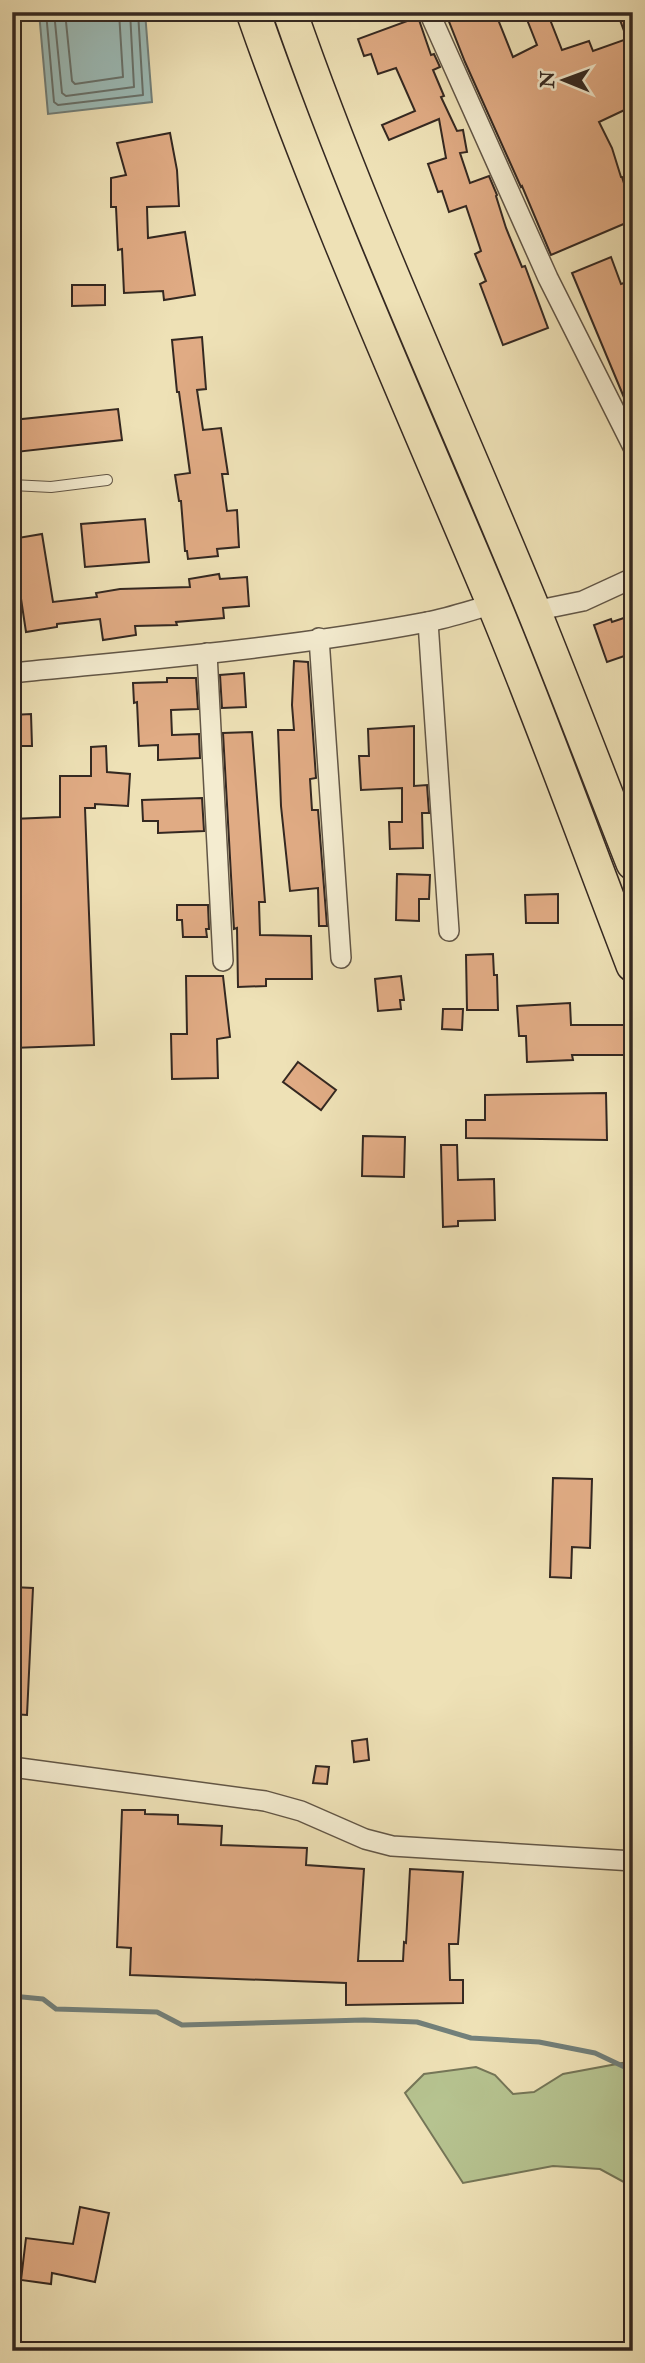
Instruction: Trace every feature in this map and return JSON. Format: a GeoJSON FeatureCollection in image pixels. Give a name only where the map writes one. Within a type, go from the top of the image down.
{"type":"FeatureCollection","features":[{"type":"Feature","properties":{"kind":"highway"},"geometry":{"type":"LineString","coordinates":[[253,12],[334,226],[494,604],[633,965]]}},
{"type":"Feature","properties":{"kind":"highway"},"geometry":{"type":"LineString","coordinates":[[290,12],[315,86],[365,214],[534,611],[633,863]]}},
{"type":"Feature","properties":{"kind":"street"},"geometry":{"type":"LineString","coordinates":[[429,12],[548,278],[633,447]]}},
{"type":"Feature","properties":{"kind":"street"},"geometry":{"type":"LineString","coordinates":[[534,611],[583,601],[633,578]]}},
{"type":"Feature","properties":{"kind":"street"},"geometry":{"type":"LineString","coordinates":[[12,673],[207,653],[319,638],[428,622],[494,604]]}},
{"type":"Feature","properties":{"kind":"street"},"geometry":{"type":"LineString","coordinates":[[428,622],[449,931]]}},
{"type":"Feature","properties":{"kind":"street"},"geometry":{"type":"LineString","coordinates":[[319,638],[341,958]]}},
{"type":"Feature","properties":{"kind":"street"},"geometry":{"type":"LineString","coordinates":[[207,653],[223,961]]}},
{"type":"Feature","properties":{"kind":"street"},"geometry":{"type":"LineString","coordinates":[[12,1767],[265,1801],[301,1811],[365,1839],[392,1846],[633,1861]]}},
{"type":"Feature","properties":{"kind":"lane"},"geometry":{"type":"LineString","coordinates":[[12,485],[51,487],[107,480]]}},
{"type":"Feature","properties":{"kind":"green space"},"geometry":{"type":"Polygon","coordinates":[[[633,2061],[633,2187],[600,2169],[553,2166],[463,2183],[405,2093],[424,2074],[476,2067],[495,2075],[513,2094],[534,2092],[563,2074],[633,2061]]]}},
{"type":"Feature","properties":{"kind":"water"},"geometry":{"type":"Polygon","coordinates":[[[39,12],[145,12],[152,102],[48,114],[39,12]]]}},
{"type":"Feature","properties":{"kind":"building"},"geometry":{"type":"Polygon","coordinates":[[[464,12],[495,12],[513,57],[537,45],[524,12],[547,12],[562,50],[589,41],[593,51],[627,39],[617,12],[633,12],[633,106],[599,122],[612,148],[633,212],[633,220],[551,255],[448,19],[464,12]]]}},
{"type":"Feature","properties":{"kind":"building"},"geometry":{"type":"Polygon","coordinates":[[[418,17],[431,55],[434,54],[440,67],[433,70],[444,96],[441,97],[457,131],[463,130],[467,152],[460,153],[470,183],[489,176],[506,228],[522,267],[525,266],[548,328],[503,345],[480,284],[486,281],[475,254],[481,251],[466,206],[449,212],[428,164],[446,158],[439,119],[389,140],[382,125],[415,111],[396,68],[378,74],[371,54],[364,56],[358,39],[418,17]]]}},
{"type":"Feature","properties":{"kind":"building"},"geometry":{"type":"Polygon","coordinates":[[[170,133],[177,170],[179,206],[147,207],[148,238],[185,232],[195,295],[164,300],[163,291],[124,293],[116,207],[111,207],[111,178],[126,175],[117,143],[170,133]]]}},
{"type":"Feature","properties":{"kind":"building"},"geometry":{"type":"Polygon","coordinates":[[[611,257],[621,284],[633,280],[633,419],[572,273],[611,257]]]}},
{"type":"Feature","properties":{"kind":"building"},"geometry":{"type":"Polygon","coordinates":[[[72,285],[105,285],[105,305],[72,306],[72,285]]]}},
{"type":"Feature","properties":{"kind":"building"},"geometry":{"type":"Polygon","coordinates":[[[202,337],[206,389],[197,390],[203,430],[221,428],[228,474],[222,474],[227,511],[237,510],[239,547],[217,549],[218,556],[188,559],[175,475],[190,473],[172,340],[202,337]]]}},
{"type":"Feature","properties":{"kind":"building"},"geometry":{"type":"Polygon","coordinates":[[[118,409],[122,440],[16,452],[13,420],[118,409]]]}},
{"type":"Feature","properties":{"kind":"building"},"geometry":{"type":"Polygon","coordinates":[[[145,519],[149,562],[85,567],[81,524],[145,519]]]}},
{"type":"Feature","properties":{"kind":"building"},"geometry":{"type":"Polygon","coordinates":[[[42,534],[53,602],[97,597],[96,593],[120,589],[190,587],[189,579],[219,574],[220,579],[247,577],[249,606],[223,608],[224,618],[176,622],[177,625],[135,626],[136,635],[103,640],[100,619],[57,624],[57,627],[26,632],[12,539],[42,534]]]}},
{"type":"Feature","properties":{"kind":"building"},"geometry":{"type":"Polygon","coordinates":[[[633,615],[633,653],[607,662],[594,625],[633,615]]]}},
{"type":"Feature","properties":{"kind":"building"},"geometry":{"type":"Polygon","coordinates":[[[294,661],[308,662],[316,778],[310,779],[312,810],[318,810],[327,926],[319,926],[318,888],[290,891],[281,806],[278,730],[294,730],[294,661]]]}},
{"type":"Feature","properties":{"kind":"building"},"geometry":{"type":"Polygon","coordinates":[[[244,673],[246,707],[222,708],[220,675],[244,673]]]}},
{"type":"Feature","properties":{"kind":"building"},"geometry":{"type":"Polygon","coordinates":[[[167,678],[196,678],[198,709],[171,710],[172,735],[199,734],[200,758],[158,760],[158,745],[139,746],[137,702],[134,703],[133,683],[167,682],[167,678]]]}},
{"type":"Feature","properties":{"kind":"building"},"geometry":{"type":"Polygon","coordinates":[[[31,714],[32,746],[12,746],[12,715],[31,714]]]}},
{"type":"Feature","properties":{"kind":"building"},"geometry":{"type":"Polygon","coordinates":[[[414,726],[414,786],[427,785],[429,813],[422,813],[423,848],[390,849],[389,822],[402,822],[402,788],[361,790],[359,756],[369,756],[368,729],[414,726]]]}},
{"type":"Feature","properties":{"kind":"building"},"geometry":{"type":"Polygon","coordinates":[[[252,732],[265,902],[259,902],[260,935],[311,936],[312,979],[266,979],[266,986],[238,987],[237,928],[234,929],[223,733],[252,732]]]}},
{"type":"Feature","properties":{"kind":"building"},"geometry":{"type":"Polygon","coordinates":[[[106,746],[107,772],[130,774],[128,806],[95,804],[95,808],[85,808],[94,1045],[12,1048],[12,819],[60,817],[60,776],[91,776],[91,747],[106,746]]]}},
{"type":"Feature","properties":{"kind":"building"},"geometry":{"type":"Polygon","coordinates":[[[202,798],[204,831],[158,833],[158,821],[143,821],[142,800],[202,798]]]}},
{"type":"Feature","properties":{"kind":"building"},"geometry":{"type":"Polygon","coordinates":[[[397,874],[430,875],[429,899],[419,899],[419,921],[396,920],[397,874]]]}},
{"type":"Feature","properties":{"kind":"building"},"geometry":{"type":"Polygon","coordinates":[[[558,894],[558,923],[526,923],[525,895],[558,894]]]}},
{"type":"Feature","properties":{"kind":"building"},"geometry":{"type":"Polygon","coordinates":[[[177,905],[208,905],[207,937],[183,937],[182,920],[177,920],[177,905]]]}},
{"type":"Feature","properties":{"kind":"building"},"geometry":{"type":"Polygon","coordinates":[[[493,954],[494,975],[497,975],[498,1010],[467,1010],[466,955],[493,954]]]}},
{"type":"Feature","properties":{"kind":"building"},"geometry":{"type":"Polygon","coordinates":[[[186,976],[223,976],[230,1037],[217,1039],[218,1078],[172,1079],[171,1034],[187,1034],[186,976]]]}},
{"type":"Feature","properties":{"kind":"building"},"geometry":{"type":"Polygon","coordinates":[[[401,976],[404,1000],[400,1000],[401,1009],[378,1011],[375,979],[401,976]]]}},
{"type":"Feature","properties":{"kind":"building"},"geometry":{"type":"Polygon","coordinates":[[[570,1003],[571,1025],[633,1025],[633,1055],[572,1055],[573,1060],[527,1062],[526,1036],[519,1036],[517,1006],[570,1003]]]}},
{"type":"Feature","properties":{"kind":"building"},"geometry":{"type":"Polygon","coordinates":[[[443,1009],[463,1009],[462,1030],[442,1029],[443,1009]]]}},
{"type":"Feature","properties":{"kind":"building"},"geometry":{"type":"Polygon","coordinates":[[[298,1062],[336,1090],[321,1110],[283,1082],[298,1062]]]}},
{"type":"Feature","properties":{"kind":"building"},"geometry":{"type":"Polygon","coordinates":[[[606,1093],[607,1140],[466,1138],[466,1120],[485,1120],[485,1095],[606,1093]]]}},
{"type":"Feature","properties":{"kind":"building"},"geometry":{"type":"Polygon","coordinates":[[[363,1136],[405,1137],[404,1177],[362,1176],[363,1136]]]}},
{"type":"Feature","properties":{"kind":"building"},"geometry":{"type":"Polygon","coordinates":[[[441,1145],[457,1145],[458,1180],[494,1179],[495,1220],[458,1221],[458,1226],[443,1227],[441,1145]]]}},
{"type":"Feature","properties":{"kind":"building"},"geometry":{"type":"Polygon","coordinates":[[[553,1478],[592,1479],[590,1548],[572,1547],[571,1578],[550,1577],[553,1478]]]}},
{"type":"Feature","properties":{"kind":"building"},"geometry":{"type":"Polygon","coordinates":[[[12,1587],[33,1588],[27,1715],[12,1714],[12,1587]]]}},
{"type":"Feature","properties":{"kind":"building"},"geometry":{"type":"Polygon","coordinates":[[[367,1739],[369,1760],[354,1762],[352,1741],[367,1739]]]}},
{"type":"Feature","properties":{"kind":"building"},"geometry":{"type":"Polygon","coordinates":[[[316,1766],[329,1767],[327,1784],[313,1783],[316,1766]]]}},
{"type":"Feature","properties":{"kind":"building"},"geometry":{"type":"Polygon","coordinates":[[[122,1810],[178,1815],[178,1824],[222,1826],[221,1845],[307,1848],[306,1865],[364,1869],[358,1961],[403,1961],[410,1869],[463,1872],[458,1944],[449,1944],[450,1980],[463,1980],[463,2003],[346,2005],[346,1983],[130,1975],[131,1948],[117,1947],[122,1810]]]}},
{"type":"Feature","properties":{"kind":"building"},"geometry":{"type":"Polygon","coordinates":[[[80,2207],[109,2213],[95,2282],[52,2273],[51,2284],[21,2280],[26,2238],[73,2244],[80,2207]]]}},
{"type":"Feature","properties":{"kind":"waterway"},"geometry":{"type":"LineString","coordinates":[[12,1996],[43,1999],[56,2009],[157,2012],[182,2025],[364,2020],[417,2022],[471,2038],[539,2042],[595,2053],[633,2071]]}}]}
